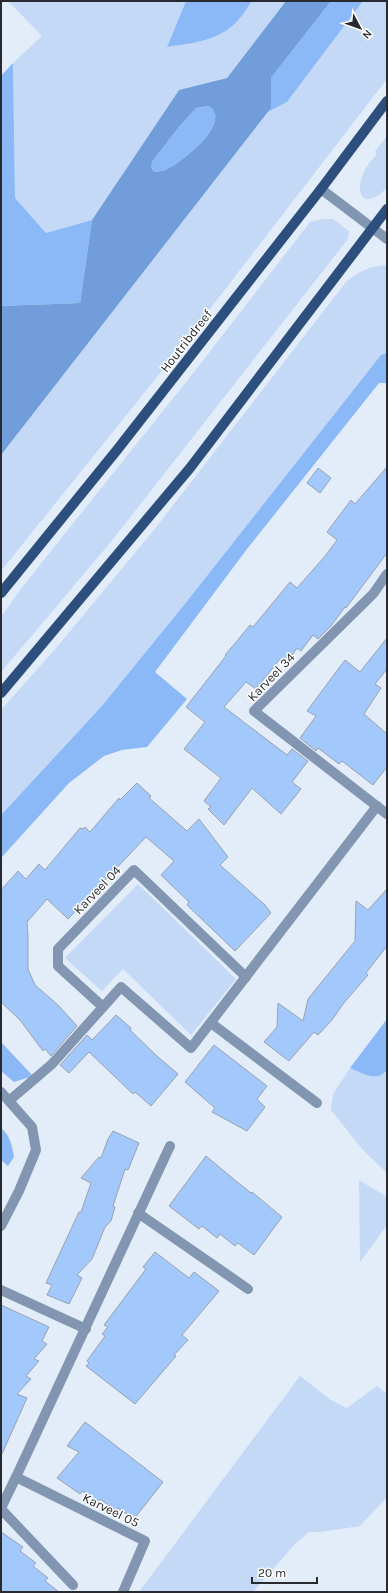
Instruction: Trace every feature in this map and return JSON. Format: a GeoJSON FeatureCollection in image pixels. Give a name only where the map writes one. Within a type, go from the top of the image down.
{"type":"FeatureCollection","features":[{"type":"Feature","properties":{"kind":"main road","name":"Houtribdreef"},"geometry":{"type":"LineString","coordinates":[[1,594],[117,450],[321,189],[387,101]]}},
{"type":"Feature","properties":{"kind":"main road"},"geometry":{"type":"LineString","coordinates":[[1,693],[190,468],[387,209]]}},
{"type":"Feature","properties":{"kind":"street"},"geometry":{"type":"LineString","coordinates":[[321,189],[387,239]]}},
{"type":"Feature","properties":{"kind":"street","name":"Karveel 34"},"geometry":{"type":"LineString","coordinates":[[387,575],[373,594],[254,711],[387,814]]}},
{"type":"Feature","properties":{"kind":"street"},"geometry":{"type":"LineString","coordinates":[[10,1100],[52,1064],[121,987],[191,1048],[377,806]]}},
{"type":"Feature","properties":{"kind":"street","name":"Karveel 04"},"geometry":{"type":"LineString","coordinates":[[103,1007],[58,966],[58,949],[134,870],[246,977]]}},
{"type":"Feature","properties":{"kind":"street"},"geometry":{"type":"LineString","coordinates":[[211,1023],[317,1103]]}},
{"type":"Feature","properties":{"kind":"street"},"geometry":{"type":"LineString","coordinates":[[1,1092],[10,1100],[32,1127],[36,1150],[19,1191],[1,1226]]}},
{"type":"Feature","properties":{"kind":"street"},"geometry":{"type":"LineString","coordinates":[[73,1585],[1,1508],[86,1330],[138,1213],[170,1146]]}},
{"type":"Feature","properties":{"kind":"street"},"geometry":{"type":"LineString","coordinates":[[138,1213],[248,1289]]}},
{"type":"Feature","properties":{"kind":"street"},"geometry":{"type":"LineString","coordinates":[[1,1290],[86,1330]]}},
{"type":"Feature","properties":{"kind":"street","name":"Karveel 05"},"geometry":{"type":"LineString","coordinates":[[16,1478],[145,1541],[123,1592]]}},
{"type":"Feature","properties":{"kind":"shaded area"},"geometry":{"type":"Polygon","coordinates":[[[8,1],[186,1],[167,47],[238,20],[252,1],[286,1],[227,78],[179,90],[92,220],[46,233],[15,198],[13,63],[42,36],[8,1]]]}},
{"type":"Feature","properties":{"kind":"shaded area"},"geometry":{"type":"Polygon","coordinates":[[[186,1],[252,1],[241,17],[224,32],[206,40],[167,47],[186,1]]]}},
{"type":"Feature","properties":{"kind":"shaded area"},"geometry":{"type":"Polygon","coordinates":[[[286,1],[331,1],[271,78],[271,108],[1,455],[1,306],[80,303],[92,220],[179,90],[227,78],[286,1]],[[208,106],[196,108],[179,127],[152,162],[151,165],[155,172],[164,170],[174,165],[201,143],[214,124],[215,116],[212,108],[208,106]]]}},
{"type":"Feature","properties":{"kind":"shaded area"},"geometry":{"type":"Polygon","coordinates":[[[331,1],[363,1],[287,102],[268,112],[271,108],[271,78],[331,1]]]}},
{"type":"Feature","properties":{"kind":"shaded area"},"geometry":{"type":"Polygon","coordinates":[[[363,1],[387,1],[387,79],[173,357],[1,571],[1,455],[268,112],[287,102],[363,1]]]}},
{"type":"Feature","properties":{"kind":"shaded area"},"geometry":{"type":"Polygon","coordinates":[[[13,63],[15,198],[46,233],[92,220],[80,303],[1,306],[1,76],[13,63]]]}},
{"type":"Feature","properties":{"kind":"shaded area"},"geometry":{"type":"Polygon","coordinates":[[[208,106],[212,107],[215,115],[214,124],[209,133],[183,159],[166,170],[155,172],[151,165],[152,162],[179,127],[196,108],[208,106]]]}},
{"type":"Feature","properties":{"kind":"shaded area"},"geometry":{"type":"Polygon","coordinates":[[[387,136],[387,187],[381,194],[375,197],[369,199],[365,198],[360,190],[360,183],[363,174],[367,166],[377,154],[375,151],[387,136]]]}},
{"type":"Feature","properties":{"kind":"shaded area"},"geometry":{"type":"Polygon","coordinates":[[[322,219],[333,219],[349,231],[348,239],[110,543],[1,672],[1,617],[23,586],[198,367],[310,222],[322,219]]]}},
{"type":"Feature","properties":{"kind":"shaded area"},"geometry":{"type":"Polygon","coordinates":[[[384,265],[387,266],[387,353],[381,356],[184,605],[101,707],[1,815],[1,710],[57,647],[154,530],[346,282],[354,275],[364,270],[384,265]]]}},
{"type":"Feature","properties":{"kind":"shaded area"},"geometry":{"type":"Polygon","coordinates":[[[387,353],[387,383],[379,383],[247,549],[155,672],[187,699],[147,747],[122,750],[104,756],[69,783],[1,858],[1,815],[101,707],[184,605],[381,355],[387,353]]]}},
{"type":"Feature","properties":{"kind":"shaded area"},"geometry":{"type":"Polygon","coordinates":[[[138,884],[236,979],[191,1035],[123,969],[102,991],[65,958],[138,884]]]}},
{"type":"Feature","properties":{"kind":"shaded area"},"geometry":{"type":"Polygon","coordinates":[[[387,1019],[387,1070],[379,1076],[369,1076],[350,1068],[387,1019]]]}},
{"type":"Feature","properties":{"kind":"shaded area"},"geometry":{"type":"Polygon","coordinates":[[[1,1042],[33,1076],[14,1082],[1,1071],[1,1042]]]}},
{"type":"Feature","properties":{"kind":"shaded area"},"geometry":{"type":"Polygon","coordinates":[[[350,1068],[369,1076],[379,1076],[387,1070],[387,1173],[363,1150],[331,1110],[333,1094],[350,1068]]]}},
{"type":"Feature","properties":{"kind":"shaded area"},"geometry":{"type":"Polygon","coordinates":[[[1,1128],[9,1137],[14,1157],[8,1166],[1,1160],[1,1128]]]}},
{"type":"Feature","properties":{"kind":"shaded area"},"geometry":{"type":"Polygon","coordinates":[[[359,1180],[387,1197],[387,1225],[360,1262],[359,1180]]]}},
{"type":"Feature","properties":{"kind":"shaded area"},"geometry":{"type":"Polygon","coordinates":[[[300,1376],[331,1400],[347,1408],[377,1386],[387,1394],[387,1497],[360,1526],[321,1532],[309,1532],[295,1544],[253,1592],[139,1592],[300,1376]]]}},
{"type":"Feature","properties":{"kind":"building"},"geometry":{"type":"Polygon","coordinates":[[[387,467],[387,553],[346,608],[345,607],[331,626],[318,639],[313,635],[301,651],[297,648],[286,664],[280,659],[256,689],[246,682],[224,707],[287,755],[292,749],[308,761],[292,782],[301,789],[281,814],[252,788],[224,825],[208,809],[211,807],[204,801],[221,778],[184,749],[205,722],[186,707],[226,656],[225,655],[250,625],[253,627],[290,582],[297,588],[326,555],[337,540],[327,532],[351,500],[355,504],[387,467]]]}},
{"type":"Feature","properties":{"kind":"building"},"geometry":{"type":"Polygon","coordinates":[[[318,468],[331,478],[320,493],[307,483],[318,468]]]}},
{"type":"Feature","properties":{"kind":"building"},"geometry":{"type":"Polygon","coordinates":[[[387,638],[387,669],[375,684],[381,688],[364,714],[387,734],[387,767],[373,785],[342,761],[339,764],[318,748],[316,751],[300,738],[316,716],[307,711],[345,660],[360,672],[387,638]]]}},
{"type":"Feature","properties":{"kind":"building"},"geometry":{"type":"Polygon","coordinates":[[[137,783],[151,796],[149,798],[187,831],[199,819],[228,857],[220,865],[265,905],[271,913],[235,951],[187,905],[189,902],[161,875],[174,861],[146,837],[68,919],[47,899],[27,922],[28,969],[35,985],[59,1006],[77,1026],[51,1056],[45,1049],[43,1051],[20,1020],[1,1002],[1,890],[18,871],[26,879],[39,864],[45,870],[80,828],[83,829],[85,827],[90,832],[119,798],[120,800],[137,783]]]}},
{"type":"Feature","properties":{"kind":"building"},"geometry":{"type":"Polygon","coordinates":[[[387,889],[387,946],[366,973],[368,975],[343,1004],[332,1020],[318,1035],[314,1032],[289,1061],[264,1042],[277,1027],[278,1003],[303,1021],[308,999],[355,941],[356,901],[368,910],[387,889]]]}},
{"type":"Feature","properties":{"kind":"building"},"geometry":{"type":"Polygon","coordinates":[[[116,1015],[131,1028],[130,1030],[158,1057],[178,1074],[151,1106],[135,1092],[133,1094],[89,1052],[69,1073],[60,1065],[87,1035],[92,1040],[116,1015]]]}},
{"type":"Feature","properties":{"kind":"building"},"geometry":{"type":"Polygon","coordinates":[[[214,1045],[267,1086],[257,1099],[265,1107],[247,1131],[212,1112],[215,1108],[185,1082],[214,1045]]]}},
{"type":"Feature","properties":{"kind":"building"},"geometry":{"type":"Polygon","coordinates":[[[113,1131],[139,1143],[128,1170],[125,1169],[113,1206],[115,1207],[111,1221],[105,1227],[92,1259],[77,1275],[82,1278],[69,1304],[47,1295],[52,1285],[46,1283],[79,1212],[81,1212],[91,1183],[81,1178],[99,1157],[101,1158],[108,1139],[113,1131]]]}},
{"type":"Feature","properties":{"kind":"building"},"geometry":{"type":"Polygon","coordinates":[[[206,1156],[282,1217],[254,1255],[238,1243],[235,1246],[220,1234],[217,1238],[202,1226],[199,1229],[169,1206],[206,1156]]]}},
{"type":"Feature","properties":{"kind":"building"},"geometry":{"type":"Polygon","coordinates":[[[155,1252],[189,1278],[194,1272],[219,1291],[182,1335],[188,1340],[174,1355],[176,1356],[135,1404],[86,1366],[89,1363],[87,1361],[105,1336],[102,1334],[108,1327],[104,1325],[146,1269],[143,1267],[155,1252]]]}},
{"type":"Feature","properties":{"kind":"building"},"geometry":{"type":"Polygon","coordinates":[[[1,1305],[49,1327],[42,1341],[47,1344],[34,1359],[39,1361],[26,1376],[31,1379],[17,1394],[27,1398],[1,1456],[1,1305]]]}},
{"type":"Feature","properties":{"kind":"building"},"geometry":{"type":"Polygon","coordinates":[[[85,1422],[163,1482],[134,1519],[118,1508],[116,1511],[100,1499],[98,1503],[82,1491],[80,1494],[57,1478],[79,1452],[67,1446],[85,1422]]]}},
{"type":"Feature","properties":{"kind":"building"},"geometry":{"type":"Polygon","coordinates":[[[1,1532],[23,1547],[20,1551],[36,1563],[33,1566],[48,1578],[45,1581],[59,1592],[1,1592],[1,1532]]]}}]}
